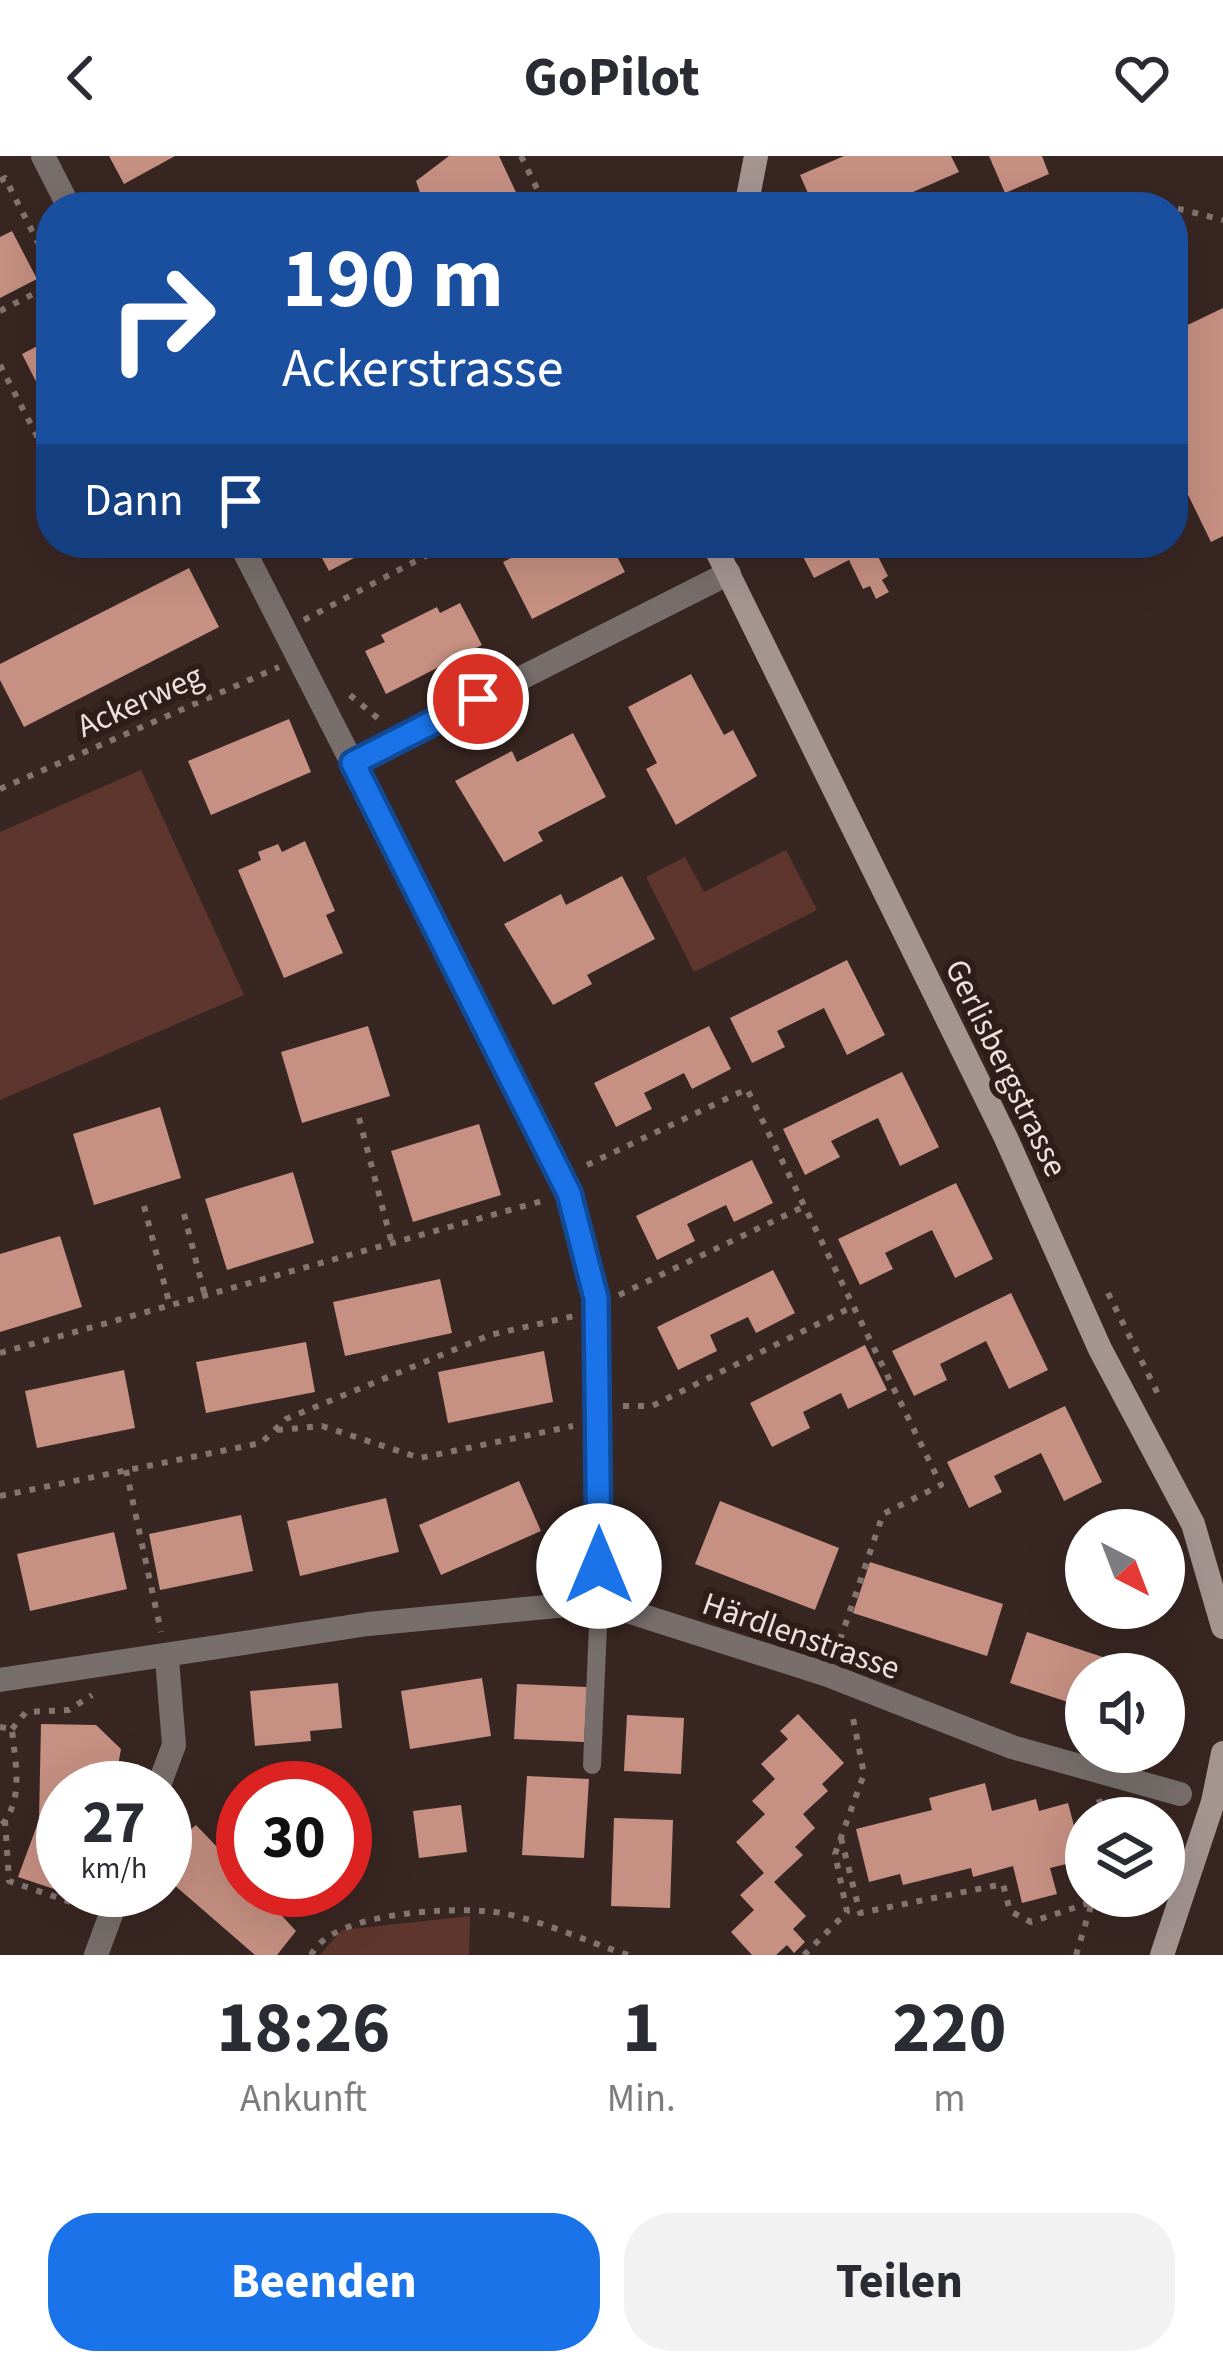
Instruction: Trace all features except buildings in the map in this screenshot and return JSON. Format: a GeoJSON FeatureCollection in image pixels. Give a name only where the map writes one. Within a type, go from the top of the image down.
{"type":"FeatureCollection","features":[{"type":"Feature","properties":{"kind":"street"},"geometry":{"type":"LineString","coordinates":[[43,156],[61,192]]}},
{"type":"Feature","properties":{"kind":"street"},"geometry":{"type":"LineString","coordinates":[[749,192],[756,156]]}},
{"type":"Feature","properties":{"kind":"street"},"geometry":{"type":"LineString","coordinates":[[248,558],[566,1185],[596,1305],[599,1602]]}},
{"type":"Feature","properties":{"kind":"street","name":"Gerlisbergstrasse"},"geometry":{"type":"LineString","coordinates":[[721,558],[1006,1138],[1100,1349],[1192,1524],[1223,1627]]}},
{"type":"Feature","properties":{"kind":"street"},"geometry":{"type":"LineString","coordinates":[[353,763],[729,573]]}},
{"type":"Feature","properties":{"kind":"street","name":"Härdlenstrasse"},"geometry":{"type":"LineString","coordinates":[[0,1680],[166,1659],[368,1624],[599,1602],[837,1681],[1012,1747],[1180,1794]]}},
{"type":"Feature","properties":{"kind":"street"},"geometry":{"type":"LineString","coordinates":[[166,1659],[174,1745],[168,1761]]}},
{"type":"Feature","properties":{"kind":"street"},"geometry":{"type":"LineString","coordinates":[[1162,1955],[1201,1842],[1223,1753]]}},
{"type":"Feature","properties":{"kind":"street"},"geometry":{"type":"LineString","coordinates":[[96,1955],[111,1917]]}},
{"type":"Feature","properties":{"kind":"lane"},"geometry":{"type":"LineString","coordinates":[[592,1765],[599,1602]]}},
{"type":"Feature","properties":{"kind":"path"},"geometry":{"type":"LineString","coordinates":[[521,156],[539,192]]}},
{"type":"Feature","properties":{"kind":"path"},"geometry":{"type":"LineString","coordinates":[[0,181],[5,178],[36,239]]}},
{"type":"Feature","properties":{"kind":"path"},"geometry":{"type":"LineString","coordinates":[[1188,211],[1223,220]]}},
{"type":"Feature","properties":{"kind":"path"},"geometry":{"type":"LineString","coordinates":[[0,310],[36,292]]}},
{"type":"Feature","properties":{"kind":"path"},"geometry":{"type":"LineString","coordinates":[[0,364],[36,434]]}},
{"type":"Feature","properties":{"kind":"path"},"geometry":{"type":"LineString","coordinates":[[285,631],[421,558]]}},
{"type":"Feature","properties":{"kind":"path"},"geometry":{"type":"LineString","coordinates":[[300,598],[320,637]]}},
{"type":"Feature","properties":{"kind":"path","name":"Ackerweg"},"geometry":{"type":"LineString","coordinates":[[0,789],[298,658]]}},
{"type":"Feature","properties":{"kind":"path"},"geometry":{"type":"LineString","coordinates":[[340,677],[351,698],[395,741]]}},
{"type":"Feature","properties":{"kind":"path"},"geometry":{"type":"LineString","coordinates":[[0,1354],[392,1244],[566,1185],[747,1089],[941,1485],[883,1514],[837,1681],[864,1774],[835,1854],[847,1912],[804,1955]]}},
{"type":"Feature","properties":{"kind":"path"},"geometry":{"type":"LineString","coordinates":[[359,1118],[392,1244]]}},
{"type":"Feature","properties":{"kind":"path"},"geometry":{"type":"LineString","coordinates":[[144,1206],[170,1306]]}},
{"type":"Feature","properties":{"kind":"path"},"geometry":{"type":"LineString","coordinates":[[0,1496],[261,1443],[286,1419],[490,1335],[626,1294],[805,1206]]}},
{"type":"Feature","properties":{"kind":"path"},"geometry":{"type":"LineString","coordinates":[[184,1214],[205,1296]]}},
{"type":"Feature","properties":{"kind":"path"},"geometry":{"type":"LineString","coordinates":[[274,1430],[322,1426],[420,1458],[600,1413],[652,1406],[854,1306]]}},
{"type":"Feature","properties":{"kind":"path"},"geometry":{"type":"LineString","coordinates":[[126,1470],[166,1659]]}},
{"type":"Feature","properties":{"kind":"path"},"geometry":{"type":"LineString","coordinates":[[36,1890],[9,1881],[3,1824],[17,1793],[12,1729],[26,1712],[69,1710],[104,1687]]}},
{"type":"Feature","properties":{"kind":"path"},"geometry":{"type":"LineString","coordinates":[[0,1727],[12,1729]]}},
{"type":"Feature","properties":{"kind":"path"},"geometry":{"type":"LineString","coordinates":[[841,1838],[860,1913],[1003,1884],[1010,1912],[1031,1922],[1065,1909]]}},
{"type":"Feature","properties":{"kind":"path"},"geometry":{"type":"LineString","coordinates":[[311,1955],[317,1942],[339,1927],[419,1913],[488,1910],[628,1955]]}},
{"type":"Feature","properties":{"kind":"path"},"geometry":{"type":"LineString","coordinates":[[1076,1955],[1088,1917]]}},
{"type":"Feature","properties":{"kind":"shaded area"},"geometry":{"type":"Polygon","coordinates":[[[141,770],[244,995],[0,1100],[0,832],[141,770]]]}},
{"type":"Feature","properties":{"kind":"shaded area"},"geometry":{"type":"Polygon","coordinates":[[[786,850],[817,910],[694,972],[646,877],[685,857],[704,892],[786,850]]]}},
{"type":"Feature","properties":{"kind":"shaded area"},"geometry":{"type":"Polygon","coordinates":[[[470,1916],[469,1955],[320,1955],[342,1930],[470,1916]]]}},
{"type":"Feature","properties":{"kind":"route"},"geometry":{"type":"LineString","coordinates":[[478,699],[353,763],[569,1193],[596,1298],[599,1566]]}}]}
